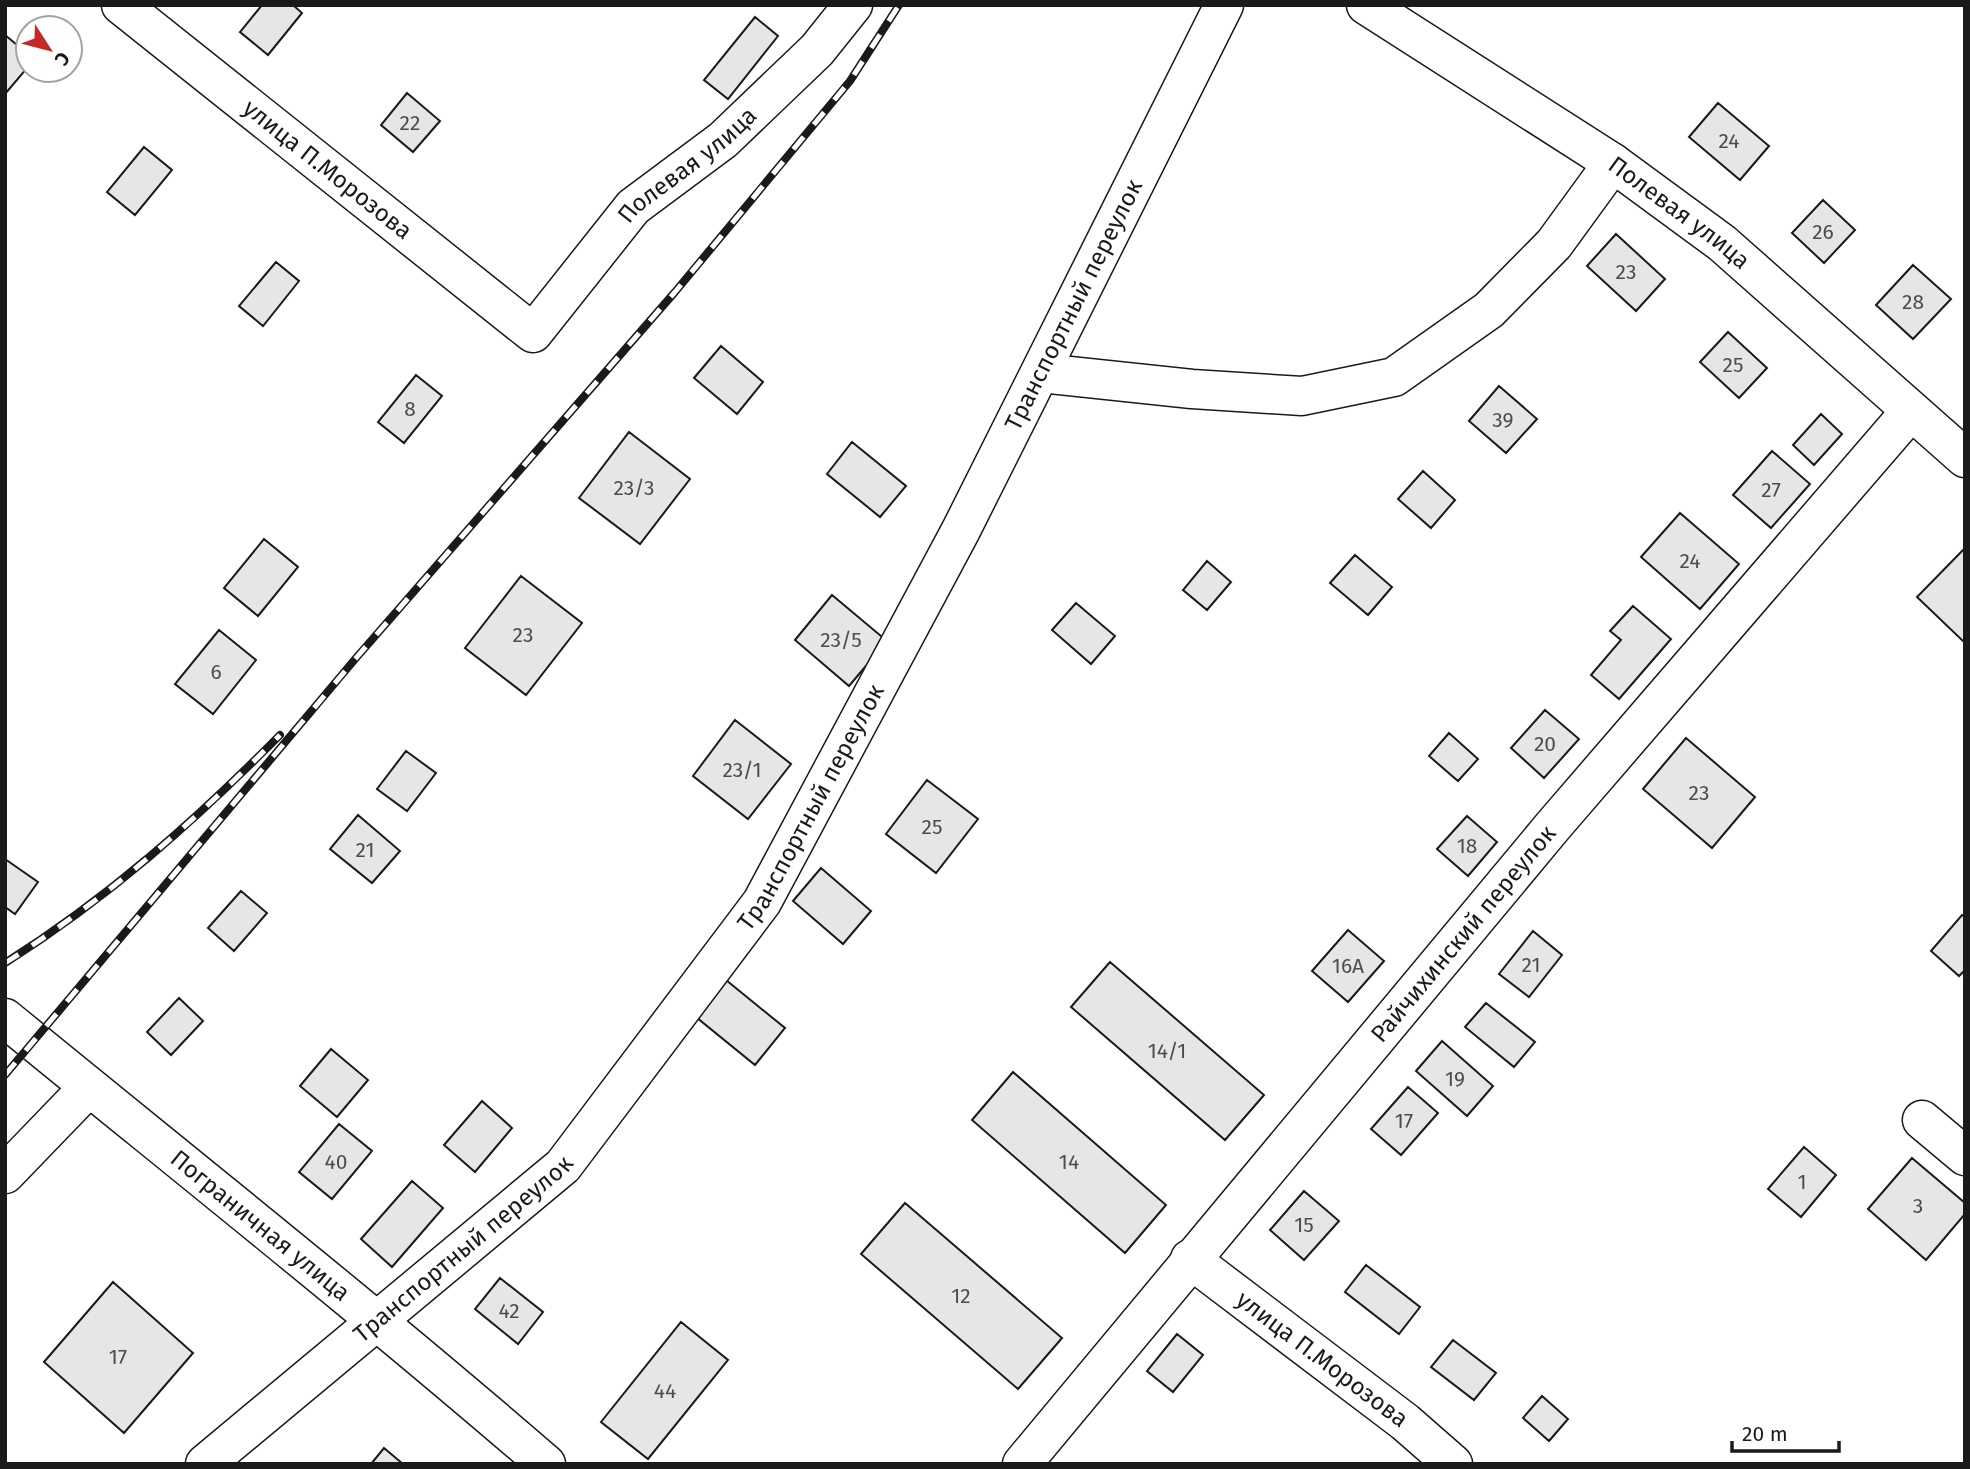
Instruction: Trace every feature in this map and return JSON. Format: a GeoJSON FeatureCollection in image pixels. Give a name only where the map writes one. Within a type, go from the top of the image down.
{"type":"FeatureCollection","features":[{"type":"Feature","properties":{"kind":"street","name":"улица П.Морозова"},"geometry":{"type":"LineString","coordinates":[[121,5],[533,333]]}},
{"type":"Feature","properties":{"kind":"street","name":"Полевая улица"},"geometry":{"type":"LineString","coordinates":[[533,333],[633,207],[723,140],[817,50],[853,5]]}},
{"type":"Feature","properties":{"kind":"street","name":"Транспортный переулок"},"geometry":{"type":"LineString","coordinates":[[205,1464],[564,1166],[762,902],[961,530],[1224,5]]}},
{"type":"Feature","properties":{"kind":"street","name":"Полевая улица"},"geometry":{"type":"LineString","coordinates":[[1366,5],[1612,163],[1722,243],[1965,458]]}},
{"type":"Feature","properties":{"kind":"street"},"geometry":{"type":"LineString","coordinates":[[1041,373],[1192,389],[1302,396],[1394,377],[1489,310],[1554,244],[1612,163]]}},
{"type":"Feature","properties":{"kind":"street","name":"Райчихинский переулок"},"geometry":{"type":"LineString","coordinates":[[1022,1464],[1553,826],[1910,412]]}},
{"type":"Feature","properties":{"kind":"street","name":"Пограничная улица"},"geometry":{"type":"LineString","coordinates":[[5,1018],[88,1088],[379,1319],[547,1464]]}},
{"type":"Feature","properties":{"kind":"street"},"geometry":{"type":"LineString","coordinates":[[5,1174],[88,1088]]}},
{"type":"Feature","properties":{"kind":"street"},"geometry":{"type":"LineString","coordinates":[[1922,1120],[1965,1156]]}},
{"type":"Feature","properties":{"kind":"street","name":"улица П.Морозова"},"geometry":{"type":"LineString","coordinates":[[1190,1259],[1405,1422],[1453,1464]]}},
{"type":"Feature","properties":{"kind":"building"},"geometry":{"type":"Polygon","coordinates":[[[262,5],[293,5],[302,13],[268,55],[240,32],[262,5]]]}},
{"type":"Feature","properties":{"kind":"building"},"geometry":{"type":"Polygon","coordinates":[[[755,17],[778,36],[728,99],[704,80],[755,17]]]}},
{"type":"Feature","properties":{"kind":"building"},"geometry":{"type":"Polygon","coordinates":[[[5,35],[14,42],[14,83],[5,94],[5,35]]]}},
{"type":"Feature","properties":{"kind":"building"},"geometry":{"type":"Polygon","coordinates":[[[407,93],[440,121],[413,152],[381,125],[407,93]]]}},
{"type":"Feature","properties":{"kind":"building"},"geometry":{"type":"Polygon","coordinates":[[[1718,103],[1769,146],[1740,180],[1689,137],[1718,103]]]}},
{"type":"Feature","properties":{"kind":"building"},"geometry":{"type":"Polygon","coordinates":[[[144,147],[172,170],[135,215],[107,192],[144,147]]]}},
{"type":"Feature","properties":{"kind":"building"},"geometry":{"type":"Polygon","coordinates":[[[1823,200],[1855,230],[1824,263],[1792,233],[1823,200]]]}},
{"type":"Feature","properties":{"kind":"building"},"geometry":{"type":"Polygon","coordinates":[[[1616,234],[1665,279],[1636,311],[1587,266],[1616,234]]]}},
{"type":"Feature","properties":{"kind":"building"},"geometry":{"type":"Polygon","coordinates":[[[276,262],[299,281],[263,326],[239,306],[276,262]]]}},
{"type":"Feature","properties":{"kind":"building"},"geometry":{"type":"Polygon","coordinates":[[[1913,265],[1951,299],[1913,339],[1876,305],[1913,265]]]}},
{"type":"Feature","properties":{"kind":"building"},"geometry":{"type":"Polygon","coordinates":[[[1728,332],[1767,368],[1739,398],[1700,362],[1728,332]]]}},
{"type":"Feature","properties":{"kind":"building"},"geometry":{"type":"Polygon","coordinates":[[[721,346],[763,382],[737,414],[694,378],[721,346]]]}},
{"type":"Feature","properties":{"kind":"building"},"geometry":{"type":"Polygon","coordinates":[[[416,375],[442,396],[404,443],[378,422],[416,375]]]}},
{"type":"Feature","properties":{"kind":"building"},"geometry":{"type":"Polygon","coordinates":[[[1499,386],[1537,419],[1506,453],[1469,421],[1499,386]]]}},
{"type":"Feature","properties":{"kind":"building"},"geometry":{"type":"Polygon","coordinates":[[[1821,414],[1842,434],[1814,465],[1793,445],[1821,414]]]}},
{"type":"Feature","properties":{"kind":"building"},"geometry":{"type":"Polygon","coordinates":[[[629,432],[690,479],[640,544],[579,498],[629,432]]]}},
{"type":"Feature","properties":{"kind":"building"},"geometry":{"type":"Polygon","coordinates":[[[852,442],[906,486],[880,517],[827,474],[852,442]]]}},
{"type":"Feature","properties":{"kind":"building"},"geometry":{"type":"Polygon","coordinates":[[[1772,451],[1810,484],[1771,528],[1733,495],[1772,451]]]}},
{"type":"Feature","properties":{"kind":"building"},"geometry":{"type":"Polygon","coordinates":[[[1423,471],[1455,500],[1431,528],[1398,499],[1423,471]]]}},
{"type":"Feature","properties":{"kind":"building"},"geometry":{"type":"Polygon","coordinates":[[[1680,513],[1739,564],[1700,609],[1641,557],[1680,513]]]}},
{"type":"Feature","properties":{"kind":"building"},"geometry":{"type":"Polygon","coordinates":[[[264,539],[298,567],[258,616],[224,588],[264,539]]]}},
{"type":"Feature","properties":{"kind":"building"},"geometry":{"type":"Polygon","coordinates":[[[1965,548],[1965,643],[1917,597],[1965,548]]]}},
{"type":"Feature","properties":{"kind":"building"},"geometry":{"type":"Polygon","coordinates":[[[1355,555],[1392,587],[1368,615],[1330,583],[1355,555]]]}},
{"type":"Feature","properties":{"kind":"building"},"geometry":{"type":"Polygon","coordinates":[[[1207,561],[1231,582],[1207,610],[1183,590],[1207,561]]]}},
{"type":"Feature","properties":{"kind":"building"},"geometry":{"type":"Polygon","coordinates":[[[521,576],[582,623],[526,695],[465,648],[521,576]]]}},
{"type":"Feature","properties":{"kind":"building"},"geometry":{"type":"Polygon","coordinates":[[[832,595],[887,641],[849,686],[795,640],[832,595]]]}},
{"type":"Feature","properties":{"kind":"building"},"geometry":{"type":"Polygon","coordinates":[[[1076,603],[1115,636],[1091,664],[1052,630],[1076,603]]]}},
{"type":"Feature","properties":{"kind":"building"},"geometry":{"type":"Polygon","coordinates":[[[1633,606],[1671,639],[1619,699],[1591,675],[1621,640],[1610,631],[1633,606]]]}},
{"type":"Feature","properties":{"kind":"building"},"geometry":{"type":"Polygon","coordinates":[[[219,630],[256,660],[213,714],[175,684],[219,630]]]}},
{"type":"Feature","properties":{"kind":"building"},"geometry":{"type":"Polygon","coordinates":[[[1545,710],[1579,739],[1544,778],[1511,748],[1545,710]]]}},
{"type":"Feature","properties":{"kind":"building"},"geometry":{"type":"Polygon","coordinates":[[[735,720],[791,764],[748,819],[693,776],[735,720]]]}},
{"type":"Feature","properties":{"kind":"building"},"geometry":{"type":"Polygon","coordinates":[[[1449,733],[1478,759],[1458,781],[1429,756],[1449,733]]]}},
{"type":"Feature","properties":{"kind":"building"},"geometry":{"type":"Polygon","coordinates":[[[1686,738],[1755,797],[1712,848],[1643,789],[1686,738]]]}},
{"type":"Feature","properties":{"kind":"building"},"geometry":{"type":"Polygon","coordinates":[[[406,751],[436,773],[407,811],[377,789],[406,751]]]}},
{"type":"Feature","properties":{"kind":"building"},"geometry":{"type":"Polygon","coordinates":[[[927,780],[978,819],[936,873],[886,834],[927,780]]]}},
{"type":"Feature","properties":{"kind":"building"},"geometry":{"type":"Polygon","coordinates":[[[358,815],[400,851],[372,883],[330,849],[358,815]]]}},
{"type":"Feature","properties":{"kind":"building"},"geometry":{"type":"Polygon","coordinates":[[[1467,816],[1497,842],[1468,876],[1437,849],[1467,816]]]}},
{"type":"Feature","properties":{"kind":"building"},"geometry":{"type":"Polygon","coordinates":[[[5,859],[38,882],[15,914],[5,907],[5,859]]]}},
{"type":"Feature","properties":{"kind":"building"},"geometry":{"type":"Polygon","coordinates":[[[821,868],[871,911],[843,944],[793,901],[821,868]]]}},
{"type":"Feature","properties":{"kind":"building"},"geometry":{"type":"Polygon","coordinates":[[[241,891],[267,913],[234,951],[208,928],[241,891]]]}},
{"type":"Feature","properties":{"kind":"building"},"geometry":{"type":"Polygon","coordinates":[[[1962,915],[1965,917],[1965,970],[1959,976],[1931,951],[1962,915]]]}},
{"type":"Feature","properties":{"kind":"building"},"geometry":{"type":"Polygon","coordinates":[[[1348,930],[1384,961],[1348,1002],[1312,971],[1348,930]]]}},
{"type":"Feature","properties":{"kind":"building"},"geometry":{"type":"Polygon","coordinates":[[[1533,931],[1562,955],[1529,997],[1499,974],[1533,931]]]}},
{"type":"Feature","properties":{"kind":"building"},"geometry":{"type":"Polygon","coordinates":[[[1110,962],[1264,1095],[1225,1140],[1071,1007],[1110,962]]]}},
{"type":"Feature","properties":{"kind":"building"},"geometry":{"type":"Polygon","coordinates":[[[726,980],[785,1028],[755,1065],[696,1017],[726,980]]]}},
{"type":"Feature","properties":{"kind":"building"},"geometry":{"type":"Polygon","coordinates":[[[179,998],[203,1021],[171,1055],[147,1032],[179,998]]]}},
{"type":"Feature","properties":{"kind":"building"},"geometry":{"type":"Polygon","coordinates":[[[1486,1003],[1535,1042],[1514,1067],[1465,1027],[1486,1003]]]}},
{"type":"Feature","properties":{"kind":"building"},"geometry":{"type":"Polygon","coordinates":[[[1442,1041],[1493,1086],[1467,1116],[1416,1071],[1442,1041]]]}},
{"type":"Feature","properties":{"kind":"building"},"geometry":{"type":"Polygon","coordinates":[[[331,1049],[368,1080],[337,1117],[300,1086],[331,1049]]]}},
{"type":"Feature","properties":{"kind":"building"},"geometry":{"type":"Polygon","coordinates":[[[1013,1072],[1166,1205],[1125,1253],[972,1120],[1013,1072]]]}},
{"type":"Feature","properties":{"kind":"building"},"geometry":{"type":"Polygon","coordinates":[[[1408,1087],[1438,1113],[1401,1155],[1371,1129],[1408,1087]]]}},
{"type":"Feature","properties":{"kind":"building"},"geometry":{"type":"Polygon","coordinates":[[[482,1101],[512,1128],[475,1172],[444,1145],[482,1101]]]}},
{"type":"Feature","properties":{"kind":"building"},"geometry":{"type":"Polygon","coordinates":[[[339,1124],[372,1151],[332,1199],[299,1172],[339,1124]]]}},
{"type":"Feature","properties":{"kind":"building"},"geometry":{"type":"Polygon","coordinates":[[[1804,1147],[1836,1175],[1801,1217],[1768,1189],[1804,1147]]]}},
{"type":"Feature","properties":{"kind":"building"},"geometry":{"type":"Polygon","coordinates":[[[1912,1158],[1965,1203],[1965,1214],[1926,1260],[1868,1209],[1912,1158]]]}},
{"type":"Feature","properties":{"kind":"building"},"geometry":{"type":"Polygon","coordinates":[[[412,1181],[443,1208],[392,1267],[361,1239],[412,1181]]]}},
{"type":"Feature","properties":{"kind":"building"},"geometry":{"type":"Polygon","coordinates":[[[1304,1191],[1339,1221],[1304,1260],[1270,1230],[1304,1191]]]}},
{"type":"Feature","properties":{"kind":"building"},"geometry":{"type":"Polygon","coordinates":[[[905,1203],[1062,1338],[1018,1389],[861,1254],[905,1203]]]}},
{"type":"Feature","properties":{"kind":"building"},"geometry":{"type":"Polygon","coordinates":[[[1366,1265],[1420,1307],[1399,1334],[1345,1292],[1366,1265]]]}},
{"type":"Feature","properties":{"kind":"building"},"geometry":{"type":"Polygon","coordinates":[[[500,1278],[543,1312],[518,1344],[475,1309],[500,1278]]]}},
{"type":"Feature","properties":{"kind":"building"},"geometry":{"type":"Polygon","coordinates":[[[113,1282],[193,1353],[124,1433],[44,1362],[113,1282]]]}},
{"type":"Feature","properties":{"kind":"building"},"geometry":{"type":"Polygon","coordinates":[[[681,1322],[728,1360],[648,1459],[601,1422],[681,1322]]]}},
{"type":"Feature","properties":{"kind":"building"},"geometry":{"type":"Polygon","coordinates":[[[1177,1334],[1203,1355],[1173,1392],[1147,1371],[1177,1334]]]}},
{"type":"Feature","properties":{"kind":"building"},"geometry":{"type":"Polygon","coordinates":[[[1453,1340],[1496,1373],[1474,1400],[1431,1367],[1453,1340]]]}},
{"type":"Feature","properties":{"kind":"building"},"geometry":{"type":"Polygon","coordinates":[[[1542,1396],[1568,1419],[1549,1441],[1523,1418],[1542,1396]]]}},
{"type":"Feature","properties":{"kind":"building"},"geometry":{"type":"Polygon","coordinates":[[[384,1448],[403,1464],[371,1464],[384,1448]]]}},
{"type":"Feature","properties":{"kind":"railway"},"geometry":{"type":"LineString","coordinates":[[5,1075],[356,658],[675,292],[850,81],[899,5]]}},
{"type":"Feature","properties":{"kind":"railway"},"geometry":{"type":"LineString","coordinates":[[5,963],[79,912],[149,857],[216,798],[280,735]]}}]}
